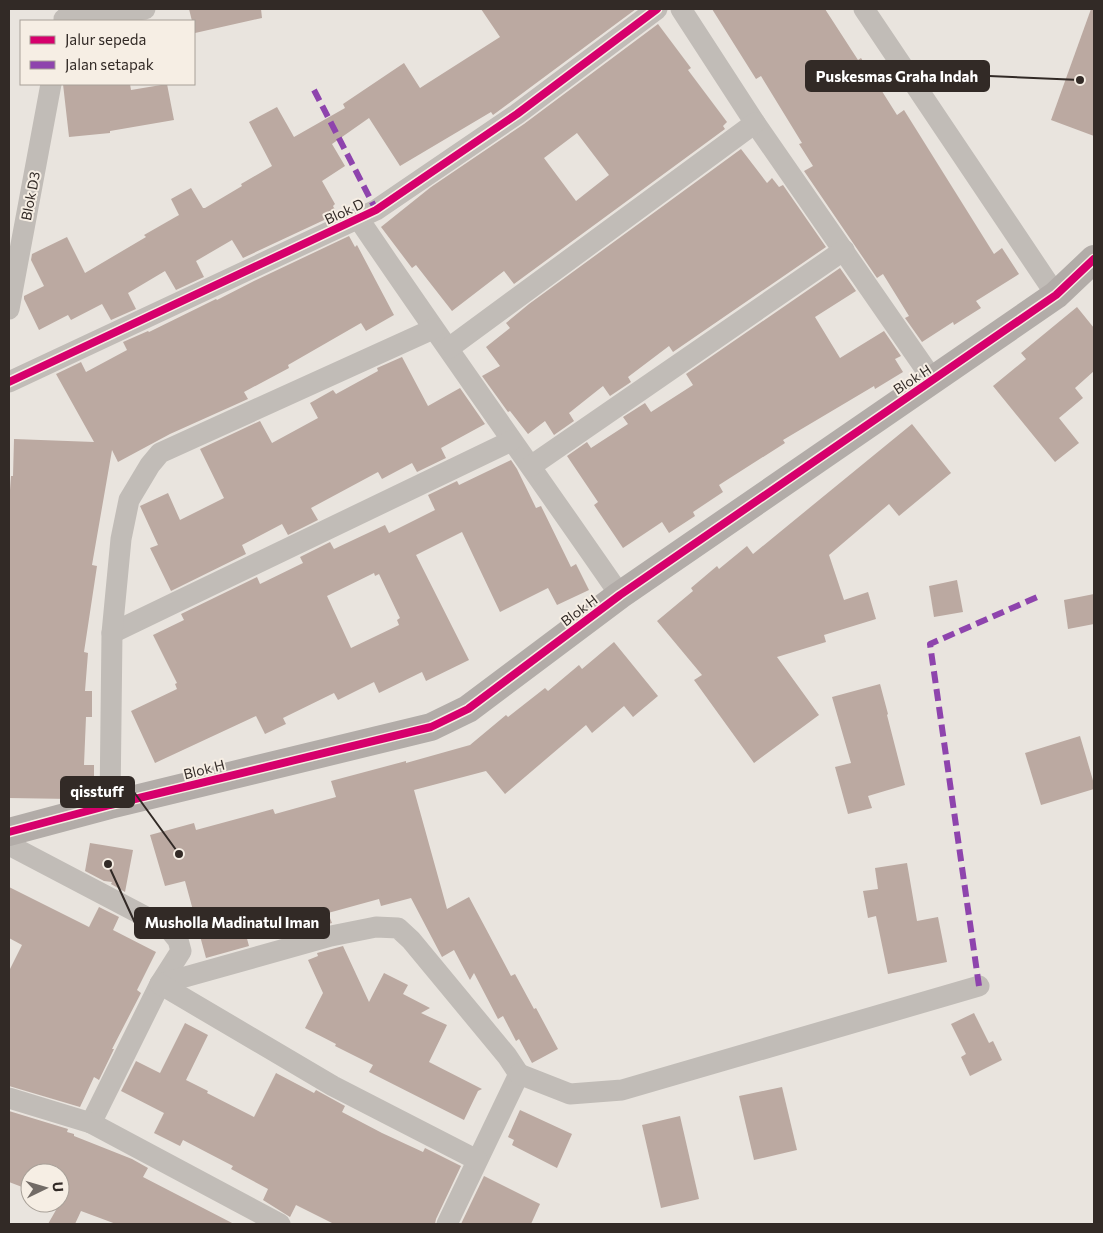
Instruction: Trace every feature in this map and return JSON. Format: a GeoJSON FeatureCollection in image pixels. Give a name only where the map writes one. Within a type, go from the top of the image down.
{"type":"FeatureCollection","features":[{"type":"Feature","properties":{"kind":"street"},"geometry":{"type":"LineString","coordinates":[[65,16],[145,9]]}},
{"type":"Feature","properties":{"kind":"street","name":"Blok D"},"geometry":{"type":"LineString","coordinates":[[9,382],[376,210],[517,114],[658,9]]}},
{"type":"Feature","properties":{"kind":"street"},"geometry":{"type":"LineString","coordinates":[[681,9],[755,123],[933,380]]}},
{"type":"Feature","properties":{"kind":"street"},"geometry":{"type":"LineString","coordinates":[[864,9],[1056,295]]}},
{"type":"Feature","properties":{"kind":"street","name":"Blok D3"},"geometry":{"type":"LineString","coordinates":[[9,309],[16,222],[52,85]]}},
{"type":"Feature","properties":{"kind":"street"},"geometry":{"type":"LineString","coordinates":[[449,348],[755,123]]}},
{"type":"Feature","properties":{"kind":"street"},"geometry":{"type":"LineString","coordinates":[[358,218],[433,329],[449,348],[511,441],[531,466],[620,595]]}},
{"type":"Feature","properties":{"kind":"street"},"geometry":{"type":"LineString","coordinates":[[531,466],[844,250]]}},
{"type":"Feature","properties":{"kind":"street","name":"Blok H"},"geometry":{"type":"LineString","coordinates":[[9,832],[110,805],[431,727],[468,710],[620,595],[1056,295],[1094,259]]}},
{"type":"Feature","properties":{"kind":"street"},"geometry":{"type":"LineString","coordinates":[[110,805],[112,633],[121,539],[129,500],[150,465],[160,454],[433,329]]}},
{"type":"Feature","properties":{"kind":"street"},"geometry":{"type":"LineString","coordinates":[[112,633],[511,441]]}},
{"type":"Feature","properties":{"kind":"street"},"geometry":{"type":"LineString","coordinates":[[9,845],[169,930],[178,940],[181,951],[160,984],[91,1123]]}},
{"type":"Feature","properties":{"kind":"street"},"geometry":{"type":"LineString","coordinates":[[160,984],[331,936],[376,926],[398,928],[411,940],[507,1056],[519,1074],[570,1094],[622,1090],[979,986]]}},
{"type":"Feature","properties":{"kind":"street"},"geometry":{"type":"LineString","coordinates":[[160,984],[333,1086],[477,1160]]}},
{"type":"Feature","properties":{"kind":"street"},"geometry":{"type":"LineString","coordinates":[[447,1224],[519,1074]]}},
{"type":"Feature","properties":{"kind":"street"},"geometry":{"type":"LineString","coordinates":[[9,1098],[91,1123],[280,1224]]}},
{"type":"Feature","properties":{"kind":"building"},"geometry":{"type":"Polygon","coordinates":[[[189,9],[261,9],[262,18],[195,33],[195,20],[192,20],[189,9]]]}},
{"type":"Feature","properties":{"kind":"building"},"geometry":{"type":"Polygon","coordinates":[[[481,9],[636,9],[493,115],[491,112],[400,166],[369,118],[332,144],[345,166],[322,181],[335,204],[333,206],[337,214],[243,258],[232,240],[196,261],[204,277],[176,290],[165,271],[128,293],[136,309],[111,320],[102,304],[71,320],[68,315],[39,330],[24,299],[24,296],[44,286],[31,260],[32,254],[67,237],[85,273],[179,215],[171,199],[191,188],[203,208],[205,208],[272,166],[249,122],[277,107],[294,137],[345,108],[343,104],[404,63],[420,88],[500,37],[481,9]]]}},
{"type":"Feature","properties":{"kind":"building"},"geometry":{"type":"Polygon","coordinates":[[[712,9],[825,9],[858,60],[861,58],[897,115],[904,110],[994,254],[1002,248],[1019,274],[976,301],[981,308],[954,325],[953,322],[922,342],[905,318],[909,316],[883,274],[877,278],[804,171],[813,166],[799,144],[802,143],[761,76],[756,79],[712,9]]]}},
{"type":"Feature","properties":{"kind":"building"},"geometry":{"type":"Polygon","coordinates":[[[1091,9],[1094,9],[1094,136],[1051,120],[1091,9]]]}},
{"type":"Feature","properties":{"kind":"building"},"geometry":{"type":"Polygon","coordinates":[[[658,24],[691,68],[688,70],[727,122],[723,126],[725,129],[514,284],[504,271],[452,311],[416,265],[412,268],[381,227],[431,187],[524,124],[658,24]],[[577,133],[544,158],[576,201],[609,175],[577,133]]]}},
{"type":"Feature","properties":{"kind":"building"},"geometry":{"type":"Polygon","coordinates":[[[63,85],[130,85],[131,90],[167,85],[174,120],[110,131],[110,133],[69,137],[63,85]]]}},
{"type":"Feature","properties":{"kind":"building"},"geometry":{"type":"Polygon","coordinates":[[[741,149],[767,183],[772,178],[779,187],[783,185],[826,247],[673,352],[669,346],[628,377],[631,382],[610,396],[603,386],[569,413],[574,421],[554,435],[545,421],[528,434],[510,411],[508,412],[482,376],[500,366],[486,347],[510,328],[506,323],[529,304],[741,149]]]}},
{"type":"Feature","properties":{"kind":"building"},"geometry":{"type":"Polygon","coordinates":[[[349,236],[355,247],[357,245],[394,315],[366,331],[361,323],[288,365],[289,368],[244,392],[248,399],[170,434],[118,462],[112,450],[92,565],[97,566],[84,652],[88,653],[85,691],[92,691],[92,717],[86,717],[84,765],[94,765],[94,793],[71,799],[9,798],[9,504],[11,476],[13,476],[14,439],[94,442],[56,374],[81,362],[86,372],[127,350],[123,342],[149,332],[349,236]]]}},
{"type":"Feature","properties":{"kind":"building"},"geometry":{"type":"Polygon","coordinates":[[[840,268],[856,291],[815,317],[840,358],[884,331],[901,356],[895,359],[903,372],[875,389],[874,386],[783,440],[785,443],[719,485],[723,492],[693,512],[695,516],[669,533],[662,522],[623,548],[594,505],[598,502],[567,456],[587,442],[591,448],[628,424],[623,417],[645,403],[651,412],[693,385],[686,374],[840,268]]]}},
{"type":"Feature","properties":{"kind":"building"},"geometry":{"type":"Polygon","coordinates":[[[1077,307],[1094,328],[1094,371],[1075,388],[1083,398],[1059,418],[1079,443],[1055,462],[993,386],[1026,359],[1021,353],[1077,307]]]}},
{"type":"Feature","properties":{"kind":"building"},"geometry":{"type":"Polygon","coordinates":[[[402,357],[428,406],[460,388],[485,424],[441,448],[446,458],[417,472],[412,463],[382,479],[378,472],[311,508],[318,520],[288,535],[282,524],[242,545],[246,554],[171,591],[150,548],[158,545],[140,506],[168,493],[180,520],[224,498],[200,449],[260,421],[272,443],[318,418],[310,403],[333,390],[336,394],[378,371],[377,368],[402,357]]]}},
{"type":"Feature","properties":{"kind":"building"},"geometry":{"type":"Polygon","coordinates":[[[912,424],[951,473],[899,516],[889,504],[829,555],[844,600],[868,592],[876,619],[824,635],[826,642],[777,657],[819,715],[754,763],[694,680],[702,675],[657,621],[693,591],[691,588],[717,566],[719,569],[747,546],[753,554],[912,424]]]}},
{"type":"Feature","properties":{"kind":"building"},"geometry":{"type":"Polygon","coordinates":[[[511,460],[536,508],[541,506],[571,567],[576,564],[589,590],[557,605],[548,588],[500,612],[462,532],[416,555],[469,660],[426,681],[422,672],[379,693],[374,682],[338,700],[334,693],[283,718],[286,724],[265,734],[256,716],[155,763],[131,711],[177,689],[175,684],[177,683],[153,635],[184,620],[181,614],[257,577],[260,584],[303,563],[300,557],[330,542],[334,549],[385,525],[389,533],[435,510],[428,495],[457,481],[459,485],[511,460]],[[374,573],[327,596],[351,648],[399,625],[397,620],[400,618],[379,574],[375,576],[374,573]]]}},
{"type":"Feature","properties":{"kind":"building"},"geometry":{"type":"Polygon","coordinates":[[[957,580],[963,612],[934,617],[929,586],[957,580]]]}},
{"type":"Feature","properties":{"kind":"building"},"geometry":{"type":"Polygon","coordinates":[[[1094,594],[1094,624],[1068,629],[1064,600],[1094,594]]]}},
{"type":"Feature","properties":{"kind":"building"},"geometry":{"type":"Polygon","coordinates":[[[614,642],[658,696],[633,717],[624,706],[592,733],[586,725],[505,794],[486,771],[414,790],[447,909],[469,897],[511,976],[515,974],[558,1049],[532,1063],[519,1039],[516,1041],[503,1016],[498,1019],[474,973],[470,980],[454,950],[442,957],[411,898],[381,906],[379,899],[328,913],[332,923],[311,929],[308,918],[246,935],[249,946],[206,958],[185,881],[165,886],[150,835],[194,823],[196,830],[273,809],[275,814],[336,797],[331,781],[470,745],[506,715],[508,717],[545,688],[548,691],[579,665],[582,669],[614,642]]]}},
{"type":"Feature","properties":{"kind":"building"},"geometry":{"type":"Polygon","coordinates":[[[880,684],[905,785],[868,796],[872,808],[848,814],[835,767],[851,763],[832,697],[880,684]]]}},
{"type":"Feature","properties":{"kind":"building"},"geometry":{"type":"Polygon","coordinates":[[[1080,736],[1094,789],[1041,805],[1025,753],[1080,736]]]}},
{"type":"Feature","properties":{"kind":"building"},"geometry":{"type":"Polygon","coordinates":[[[90,843],[133,850],[125,892],[111,884],[112,882],[104,881],[85,871],[90,843]]]}},
{"type":"Feature","properties":{"kind":"building"},"geometry":{"type":"Polygon","coordinates":[[[907,863],[917,921],[938,917],[947,962],[888,974],[876,916],[868,918],[863,891],[878,889],[875,868],[907,863]]]}},
{"type":"Feature","properties":{"kind":"building"},"geometry":{"type":"Polygon","coordinates":[[[9,887],[89,927],[99,907],[119,917],[113,930],[156,952],[137,990],[141,993],[112,1049],[114,1049],[99,1080],[94,1077],[80,1107],[9,1086],[9,971],[22,945],[9,938],[9,887]]]}},
{"type":"Feature","properties":{"kind":"building"},"geometry":{"type":"Polygon","coordinates":[[[343,946],[369,1002],[384,973],[408,985],[403,994],[430,1008],[421,1013],[447,1025],[429,1062],[482,1089],[478,1091],[464,1120],[369,1072],[373,1065],[305,1028],[323,993],[308,960],[318,956],[317,953],[343,946]]]}},
{"type":"Feature","properties":{"kind":"building"},"geometry":{"type":"Polygon","coordinates":[[[974,1013],[989,1043],[993,1041],[1002,1060],[970,1076],[961,1057],[966,1054],[951,1024],[974,1013]]]}},
{"type":"Feature","properties":{"kind":"building"},"geometry":{"type":"Polygon","coordinates":[[[185,1023],[208,1035],[186,1080],[208,1091],[207,1093],[254,1117],[276,1073],[314,1093],[316,1090],[345,1106],[342,1112],[382,1133],[423,1152],[425,1148],[461,1166],[435,1224],[334,1224],[296,1205],[290,1217],[263,1200],[268,1189],[231,1169],[233,1166],[183,1140],[180,1146],[154,1133],[164,1113],[121,1091],[136,1061],[160,1073],[185,1023]]]}},
{"type":"Feature","properties":{"kind":"building"},"geometry":{"type":"Polygon","coordinates":[[[782,1087],[797,1150],[754,1160],[739,1096],[782,1087]]]}},
{"type":"Feature","properties":{"kind":"building"},"geometry":{"type":"Polygon","coordinates":[[[520,1110],[572,1134],[557,1168],[512,1145],[514,1140],[508,1137],[520,1110]]]}},
{"type":"Feature","properties":{"kind":"building"},"geometry":{"type":"Polygon","coordinates":[[[9,1111],[68,1129],[67,1132],[74,1134],[74,1136],[132,1159],[148,1168],[143,1177],[234,1224],[116,1224],[81,1211],[75,1224],[48,1224],[54,1213],[70,1213],[70,1163],[20,1163],[20,1186],[9,1182],[9,1111]]]}},
{"type":"Feature","properties":{"kind":"building"},"geometry":{"type":"Polygon","coordinates":[[[680,1116],[699,1199],[661,1208],[642,1125],[680,1116]]]}},
{"type":"Feature","properties":{"kind":"building"},"geometry":{"type":"Polygon","coordinates":[[[484,1176],[540,1204],[531,1224],[461,1224],[484,1176]]]}},
{"type":"Feature","properties":{"kind":"marked path"},"geometry":{"type":"LineString","coordinates":[[314,90],[376,210]]}},
{"type":"Feature","properties":{"kind":"marked path"},"geometry":{"type":"LineString","coordinates":[[979,986],[930,644],[1042,595]]}},
{"type":"Feature","properties":{"kind":"cycle path"},"geometry":{"type":"LineString","coordinates":[[9,382],[376,210],[517,114],[657,9]]}},
{"type":"Feature","properties":{"kind":"cycle path"},"geometry":{"type":"LineString","coordinates":[[9,832],[110,805],[431,727],[468,709],[620,595],[1056,295],[1094,259]]}},
{"type":"Feature","properties":{"kind":"place","name":"Puskesmas Graha Indah"},"geometry":{"type":"Point","coordinates":[1080,80]}},
{"type":"Feature","properties":{"kind":"place","name":"qisstuff"},"geometry":{"type":"Point","coordinates":[179,854]}},
{"type":"Feature","properties":{"kind":"place","name":"Musholla Madinatul Iman"},"geometry":{"type":"Point","coordinates":[108,864]}}]}
